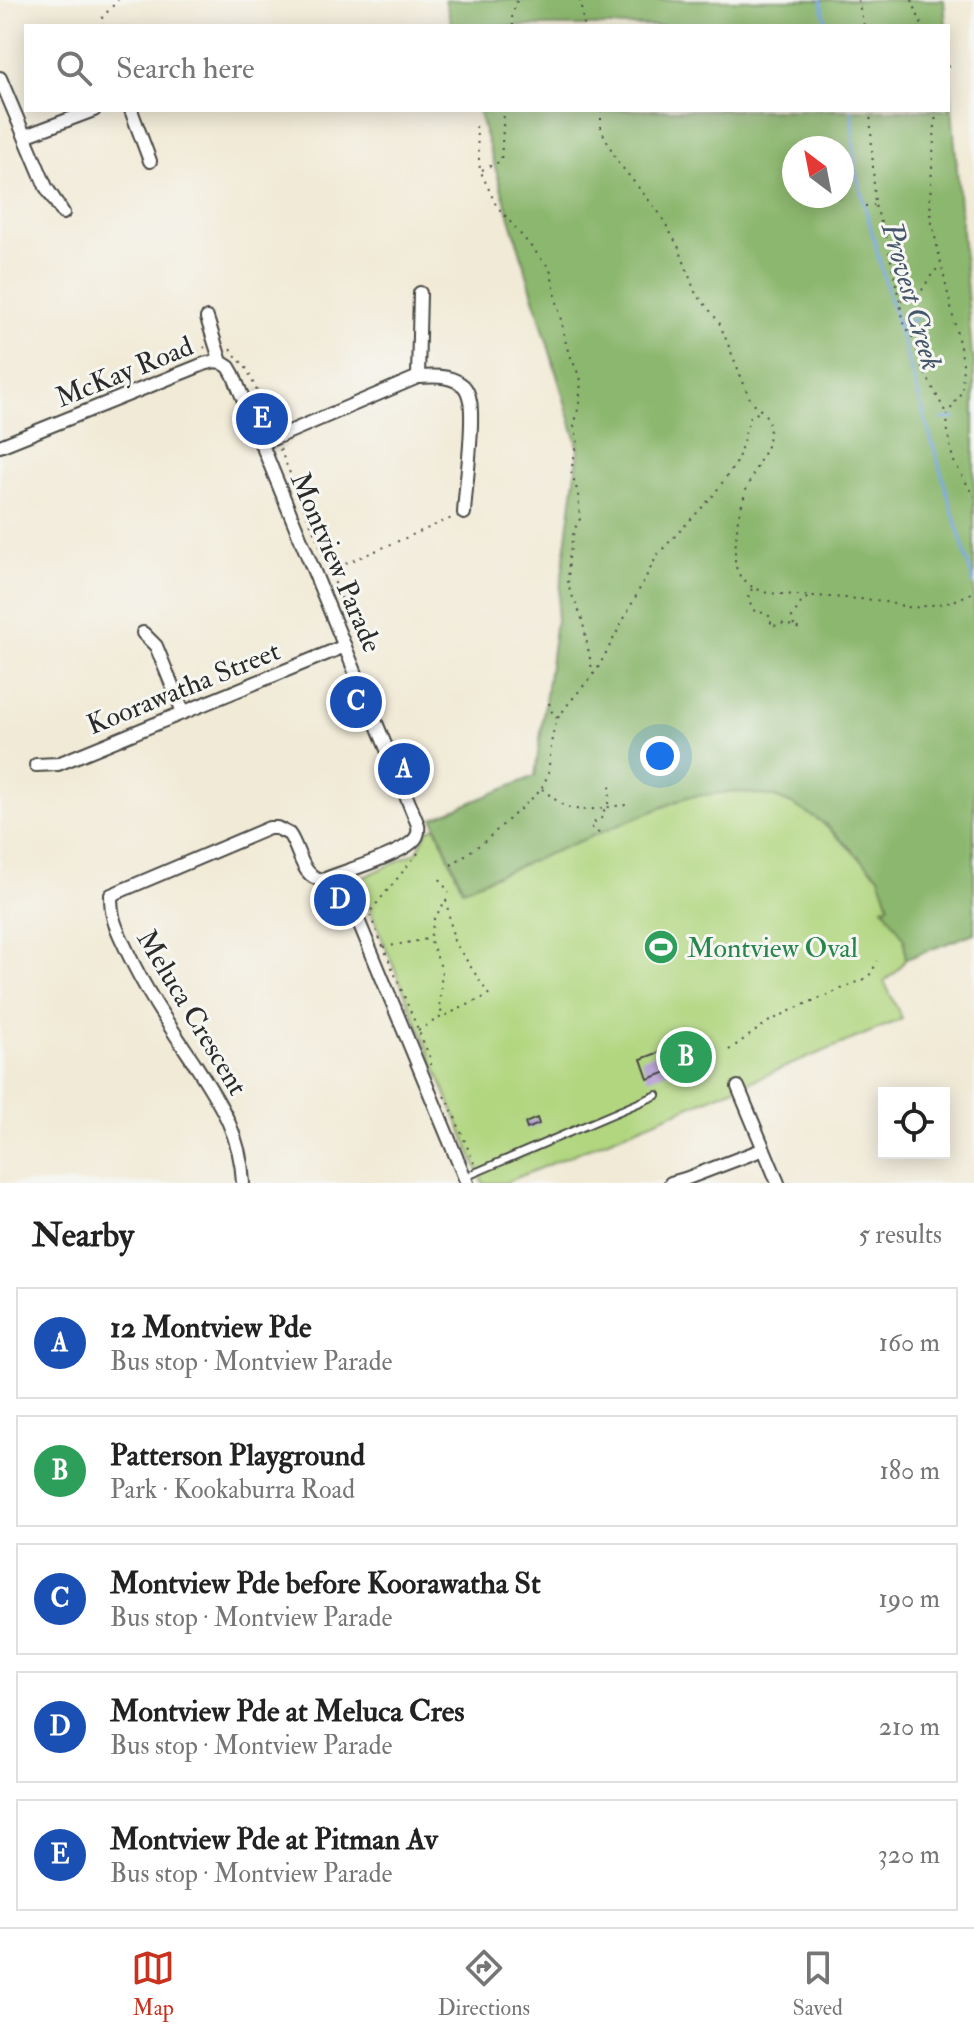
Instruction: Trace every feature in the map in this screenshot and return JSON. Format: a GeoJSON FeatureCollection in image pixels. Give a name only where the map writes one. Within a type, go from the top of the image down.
{"type":"FeatureCollection","features":[{"type":"Feature","properties":{"kind":"street"},"geometry":{"type":"LineString","coordinates":[[0,78],[46,187],[63,213]]}},
{"type":"Feature","properties":{"kind":"street"},"geometry":{"type":"LineString","coordinates":[[25,136],[89,112]]}},
{"type":"Feature","properties":{"kind":"street"},"geometry":{"type":"LineString","coordinates":[[132,112],[150,161]]}},
{"type":"Feature","properties":{"kind":"street"},"geometry":{"type":"LineString","coordinates":[[418,377],[420,293]]}},
{"type":"Feature","properties":{"kind":"street","name":"Montview Parade"},"geometry":{"type":"LineString","coordinates":[[207,318],[221,362],[233,374],[418,825],[419,832],[414,840],[401,849],[339,874]]}},
{"type":"Feature","properties":{"kind":"street","name":"McKay Road"},"geometry":{"type":"LineString","coordinates":[[0,446],[204,364],[221,362]]}},
{"type":"Feature","properties":{"kind":"street"},"geometry":{"type":"LineString","coordinates":[[261,444],[418,377],[449,378],[462,384],[472,410],[464,513]]}},
{"type":"Feature","properties":{"kind":"street"},"geometry":{"type":"LineString","coordinates":[[143,633],[156,646],[183,712]]}},
{"type":"Feature","properties":{"kind":"street","name":"Koorawatha Street"},"geometry":{"type":"LineString","coordinates":[[36,765],[58,764],[345,646]]}},
{"type":"Feature","properties":{"kind":"street","name":"Meluca Crescent"},"geometry":{"type":"LineString","coordinates":[[243,1183],[235,1137],[225,1112],[138,976],[111,916],[111,895],[269,828],[289,834],[311,877],[323,880],[339,874]]}},
{"type":"Feature","properties":{"kind":"street"},"geometry":{"type":"LineString","coordinates":[[339,874],[466,1180]]}},
{"type":"Feature","properties":{"kind":"street"},"geometry":{"type":"LineString","coordinates":[[738,1087],[778,1183]]}},
{"type":"Feature","properties":{"kind":"street"},"geometry":{"type":"LineString","coordinates":[[671,1183],[764,1149]]}},
{"type":"Feature","properties":{"kind":"lane"},"geometry":{"type":"LineString","coordinates":[[466,1180],[478,1172],[657,1095]]}},
{"type":"Feature","properties":{"kind":"path"},"geometry":{"type":"LineString","coordinates":[[102,24],[101,19],[118,0]]}},
{"type":"Feature","properties":{"kind":"path"},"geometry":{"type":"LineString","coordinates":[[513,24],[517,0]]}},
{"type":"Feature","properties":{"kind":"path"},"geometry":{"type":"LineString","coordinates":[[580,0],[584,24]]}},
{"type":"Feature","properties":{"kind":"path"},"geometry":{"type":"LineString","coordinates":[[858,0],[864,24]]}},
{"type":"Feature","properties":{"kind":"path"},"geometry":{"type":"LineString","coordinates":[[912,0],[921,24]]}},
{"type":"Feature","properties":{"kind":"path"},"geometry":{"type":"LineString","coordinates":[[480,170],[501,161],[504,112]]}},
{"type":"Feature","properties":{"kind":"path"},"geometry":{"type":"LineString","coordinates":[[601,112],[601,129],[617,161],[660,214],[695,292],[719,322],[750,399],[767,417],[770,429],[767,446],[747,487],[738,518],[735,565],[740,576],[752,587],[767,593],[876,600],[912,608],[951,602],[974,592]]}},
{"type":"Feature","properties":{"kind":"path"},"geometry":{"type":"LineString","coordinates":[[870,112],[875,205],[886,237],[904,323],[947,415],[953,460],[974,496]]}},
{"type":"Feature","properties":{"kind":"path"},"geometry":{"type":"LineString","coordinates":[[936,112],[931,219],[963,361],[962,391],[947,415]]}},
{"type":"Feature","properties":{"kind":"path"},"geometry":{"type":"LineString","coordinates":[[476,126],[480,170],[496,205],[550,269],[567,348],[581,380],[574,427],[578,440],[571,471],[578,493],[580,519],[574,530],[568,586],[582,618],[593,674]]}},
{"type":"Feature","properties":{"kind":"path"},"geometry":{"type":"LineString","coordinates":[[865,206],[875,205]]}},
{"type":"Feature","properties":{"kind":"path"},"geometry":{"type":"LineString","coordinates":[[900,301],[922,290],[934,271],[942,267]]}},
{"type":"Feature","properties":{"kind":"path"},"geometry":{"type":"LineString","coordinates":[[451,865],[485,841],[541,789],[548,775],[557,719],[593,674],[658,554],[712,497],[737,462],[750,417],[760,412]]}},
{"type":"Feature","properties":{"kind":"path"},"geometry":{"type":"LineString","coordinates":[[330,570],[464,513]]}},
{"type":"Feature","properties":{"kind":"path"},"geometry":{"type":"LineString","coordinates":[[752,587],[748,595],[752,610],[767,614],[772,619],[770,625],[784,623],[800,629]]}},
{"type":"Feature","properties":{"kind":"path"},"geometry":{"type":"LineString","coordinates":[[794,627],[792,617],[809,596]]}},
{"type":"Feature","properties":{"kind":"path"},"geometry":{"type":"LineString","coordinates":[[549,703],[557,719]]}},
{"type":"Feature","properties":{"kind":"path"},"geometry":{"type":"LineString","coordinates":[[599,833],[591,824],[601,819],[610,794],[610,783]]}},
{"type":"Feature","properties":{"kind":"path"},"geometry":{"type":"LineString","coordinates":[[541,789],[564,806],[580,810],[626,805]]}},
{"type":"Feature","properties":{"kind":"path"},"geometry":{"type":"LineString","coordinates":[[610,794],[616,805]]}},
{"type":"Feature","properties":{"kind":"path"},"geometry":{"type":"LineString","coordinates":[[422,848],[369,913],[431,1060],[432,1070]]}},
{"type":"Feature","properties":{"kind":"path"},"geometry":{"type":"LineString","coordinates":[[440,879],[450,893],[434,919],[430,939],[442,970],[439,1008],[444,1016]]}},
{"type":"Feature","properties":{"kind":"path"},"geometry":{"type":"LineString","coordinates":[[446,900],[454,941],[489,995]]}},
{"type":"Feature","properties":{"kind":"path"},"geometry":{"type":"LineString","coordinates":[[384,947],[430,939]]}},
{"type":"Feature","properties":{"kind":"path"},"geometry":{"type":"LineString","coordinates":[[729,1050],[768,1022],[867,978],[877,961]]}},
{"type":"Feature","properties":{"kind":"path"},"geometry":{"type":"LineString","coordinates":[[418,1030],[494,995]]}},
{"type":"Feature","properties":{"kind":"path"},"geometry":{"type":"LineString","coordinates":[[440,1090],[449,1103],[478,1172]]}},
{"type":"Feature","properties":{"kind":"green space"},"geometry":{"type":"Polygon","coordinates":[[[445,0],[944,0],[946,24],[451,24],[445,0]]]}},
{"type":"Feature","properties":{"kind":"green space"},"geometry":{"type":"Polygon","coordinates":[[[950,83],[974,356],[974,933],[906,959],[904,938],[883,907],[889,905],[879,876],[825,824],[792,804],[775,797],[735,791],[687,797],[463,889],[433,818],[535,776],[579,449],[479,112],[950,112],[950,83]]]}},
{"type":"Feature","properties":{"kind":"green space","name":"Montview Oval"},"geometry":{"type":"Polygon","coordinates":[[[735,791],[775,797],[816,817],[879,876],[889,905],[884,907],[904,938],[906,959],[884,981],[902,1019],[504,1183],[483,1183],[358,880],[417,852],[428,830],[436,827],[462,889],[687,797],[735,791]]]}},
{"type":"Feature","properties":{"kind":"building"},"geometry":{"type":"Polygon","coordinates":[[[673,1047],[681,1067],[648,1079],[641,1059],[673,1047]]]}},
{"type":"Feature","properties":{"kind":"building"},"geometry":{"type":"Polygon","coordinates":[[[537,1118],[539,1124],[527,1129],[525,1123],[537,1118]]]}},
{"type":"Feature","properties":{"kind":"waterway","name":"Provest Creek"},"geometry":{"type":"LineString","coordinates":[[821,0],[827,24]]}},
{"type":"Feature","properties":{"kind":"waterway","name":"Provest Creek"},"geometry":{"type":"LineString","coordinates":[[852,112],[855,169],[974,584]]}},
{"type":"Feature","properties":{"kind":"waterway"},"geometry":{"type":"LineString","coordinates":[[898,325],[916,319]]}},
{"type":"Feature","properties":{"kind":"waterway"},"geometry":{"type":"LineString","coordinates":[[942,419],[955,418]]}},
{"type":"Feature","properties":{"kind":"place","name":"Montview Pde at Pitman Av"},"geometry":{"type":"Point","coordinates":[262,419]}},
{"type":"Feature","properties":{"kind":"place","name":"Montview Pde before Koorawatha St"},"geometry":{"type":"Point","coordinates":[356,702]}},
{"type":"Feature","properties":{"kind":"place","name":"12 Montview Pde"},"geometry":{"type":"Point","coordinates":[404,769]}},
{"type":"Feature","properties":{"kind":"place","name":"Montview Pde at Meluca Cres"},"geometry":{"type":"Point","coordinates":[340,900]}},
{"type":"Feature","properties":{"kind":"place","name":"Montview Oval"},"geometry":{"type":"Point","coordinates":[661,947]}},
{"type":"Feature","properties":{"kind":"place","name":"Patterson Playground"},"geometry":{"type":"Point","coordinates":[686,1057]}}]}
